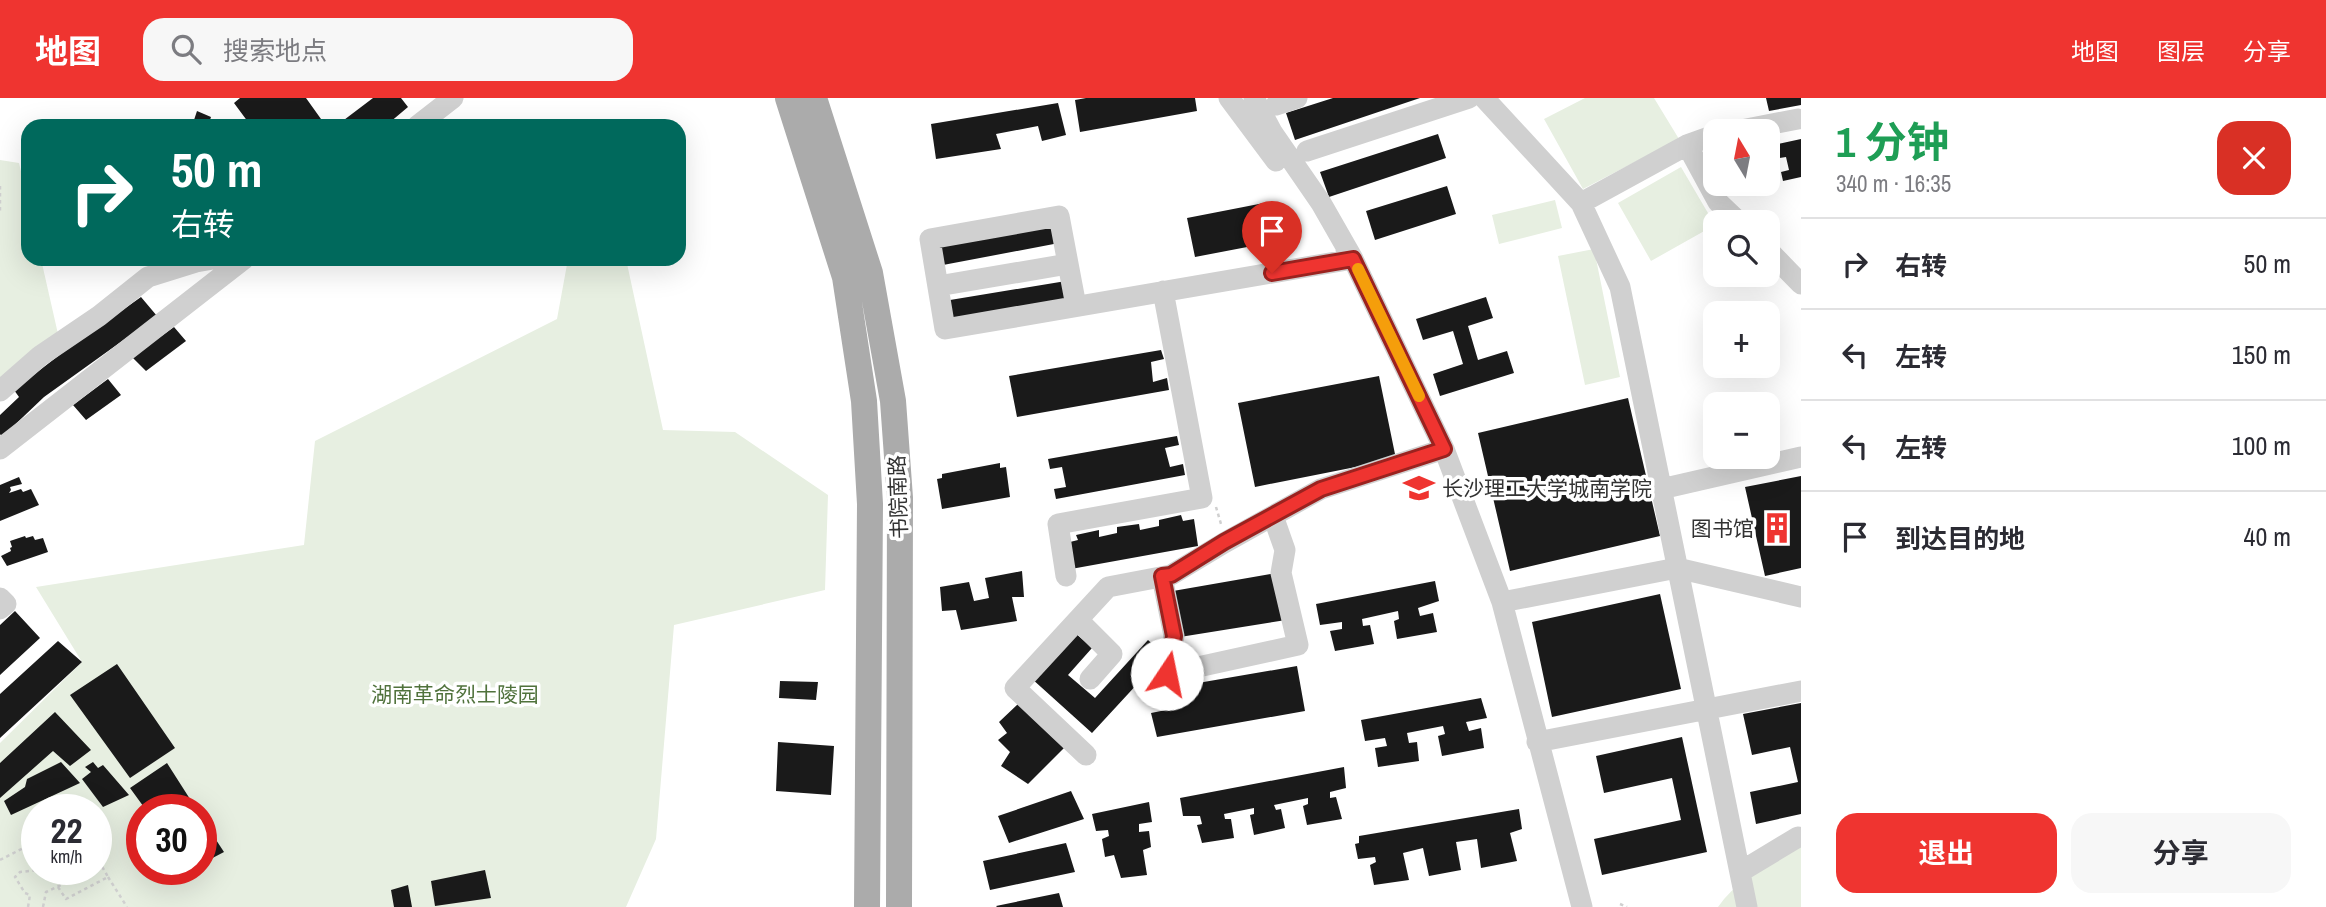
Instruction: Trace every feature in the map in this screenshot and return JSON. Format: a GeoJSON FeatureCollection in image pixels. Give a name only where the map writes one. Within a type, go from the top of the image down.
{"type":"FeatureCollection","features":[{"type":"Feature","properties":{"kind":"main road","name":"书院南路"},"geometry":{"type":"LineString","coordinates":[[788,98],[845,277],[864,401],[870,504],[867,907]]}},
{"type":"Feature","properties":{"kind":"main road","name":"书院南路"},"geometry":{"type":"LineString","coordinates":[[814,98],[870,273],[893,401],[900,498],[899,907]]}},
{"type":"Feature","properties":{"kind":"street"},"geometry":{"type":"LineString","coordinates":[[426,119],[453,98]]}},
{"type":"Feature","properties":{"kind":"street"},"geometry":{"type":"LineString","coordinates":[[1229,98],[1353,259]]}},
{"type":"Feature","properties":{"kind":"street"},"geometry":{"type":"LineString","coordinates":[[1254,98],[1272,132],[1321,203],[1353,259],[1444,449],[1502,602],[1582,907]]}},
{"type":"Feature","properties":{"kind":"street"},"geometry":{"type":"LineString","coordinates":[[1276,105],[1297,98]]}},
{"type":"Feature","properties":{"kind":"street"},"geometry":{"type":"LineString","coordinates":[[1307,151],[1469,98]]}},
{"type":"Feature","properties":{"kind":"street"},"geometry":{"type":"LineString","coordinates":[[1484,98],[1581,203],[1620,287],[1747,907]]}},
{"type":"Feature","properties":{"kind":"street"},"geometry":{"type":"LineString","coordinates":[[1780,122],[1797,119]]}},
{"type":"Feature","properties":{"kind":"street"},"geometry":{"type":"LineString","coordinates":[[1581,203],[1687,145],[1703,139]]}},
{"type":"Feature","properties":{"kind":"street"},"geometry":{"type":"LineString","coordinates":[[1687,145],[1718,202],[1726,210]]}},
{"type":"Feature","properties":{"kind":"street"},"geometry":{"type":"LineString","coordinates":[[1076,306],[1059,216],[930,239],[945,330],[1353,259]]}},
{"type":"Feature","properties":{"kind":"street"},"geometry":{"type":"LineString","coordinates":[[1780,259],[1796,272]]}},
{"type":"Feature","properties":{"kind":"street"},"geometry":{"type":"LineString","coordinates":[[938,286],[1068,264]]}},
{"type":"Feature","properties":{"kind":"street"},"geometry":{"type":"LineString","coordinates":[[0,391],[40,356],[99,316],[148,277],[184,266]]}},
{"type":"Feature","properties":{"kind":"street"},"geometry":{"type":"LineString","coordinates":[[0,449],[235,266]]}},
{"type":"Feature","properties":{"kind":"street"},"geometry":{"type":"LineString","coordinates":[[1066,576],[1058,524],[1202,498],[1163,291]]}},
{"type":"Feature","properties":{"kind":"street"},"geometry":{"type":"LineString","coordinates":[[1086,755],[1015,688],[1108,587],[1171,575],[1224,542],[1321,489],[1444,449]]}},
{"type":"Feature","properties":{"kind":"street"},"geometry":{"type":"LineString","coordinates":[[1661,489],[1801,457]]}},
{"type":"Feature","properties":{"kind":"street"},"geometry":{"type":"LineString","coordinates":[[1162,576],[1174,636],[1167,674],[1298,645],[1281,573],[1285,550],[1273,516]]}},
{"type":"Feature","properties":{"kind":"street"},"geometry":{"type":"LineString","coordinates":[[1502,602],[1677,568],[1801,597]]}},
{"type":"Feature","properties":{"kind":"street"},"geometry":{"type":"LineString","coordinates":[[0,598],[6,604],[0,609]]}},
{"type":"Feature","properties":{"kind":"street"},"geometry":{"type":"LineString","coordinates":[[1078,620],[1112,654],[1090,679]]}},
{"type":"Feature","properties":{"kind":"street"},"geometry":{"type":"LineString","coordinates":[[1537,742],[1801,691]]}},
{"type":"Feature","properties":{"kind":"street"},"geometry":{"type":"LineString","coordinates":[[1740,872],[1798,837]]}},
{"type":"Feature","properties":{"kind":"path"},"geometry":{"type":"LineString","coordinates":[[0,186],[0,212]]}},
{"type":"Feature","properties":{"kind":"path"},"geometry":{"type":"LineString","coordinates":[[1202,498],[1218,508],[1224,542]]}},
{"type":"Feature","properties":{"kind":"path"},"geometry":{"type":"LineString","coordinates":[[0,860],[21,849]]}},
{"type":"Feature","properties":{"kind":"path"},"geometry":{"type":"LineString","coordinates":[[21,872],[15,877],[25,893],[30,895],[29,907]]}},
{"type":"Feature","properties":{"kind":"path"},"geometry":{"type":"LineString","coordinates":[[112,883],[128,907]]}},
{"type":"Feature","properties":{"kind":"path"},"geometry":{"type":"LineString","coordinates":[[43,907],[46,892],[62,885]]}},
{"type":"Feature","properties":{"kind":"path"},"geometry":{"type":"LineString","coordinates":[[58,887],[66,898],[92,885]]}},
{"type":"Feature","properties":{"kind":"path"},"geometry":{"type":"LineString","coordinates":[[1620,904],[1627,907]]}},
{"type":"Feature","properties":{"kind":"green space"},"geometry":{"type":"Polygon","coordinates":[[[1585,98],[1654,98],[1679,139],[1583,189],[1544,119],[1585,98]]]}},
{"type":"Feature","properties":{"kind":"green space"},"geometry":{"type":"Polygon","coordinates":[[[0,160],[19,163],[21,266],[43,266],[58,334],[0,381],[0,160]]]}},
{"type":"Feature","properties":{"kind":"green space"},"geometry":{"type":"Polygon","coordinates":[[[1681,167],[1706,210],[1703,210],[1703,232],[1651,261],[1618,203],[1681,167]]]}},
{"type":"Feature","properties":{"kind":"green space"},"geometry":{"type":"Polygon","coordinates":[[[1555,200],[1562,228],[1499,244],[1492,215],[1555,200]]]}},
{"type":"Feature","properties":{"kind":"green space"},"geometry":{"type":"Polygon","coordinates":[[[1594,249],[1620,377],[1585,385],[1558,256],[1594,249]]]}},
{"type":"Feature","properties":{"kind":"green space","name":"湖南革命烈士陵园"},"geometry":{"type":"Polygon","coordinates":[[[567,266],[628,266],[663,430],[735,432],[828,495],[825,590],[674,625],[656,839],[626,907],[0,907],[0,743],[82,662],[36,587],[304,545],[315,441],[557,319],[567,266]]]}},
{"type":"Feature","properties":{"kind":"green space"},"geometry":{"type":"Polygon","coordinates":[[[1801,845],[1801,907],[1718,907],[1745,880],[1801,845]]]}},
{"type":"Feature","properties":{"kind":"building"},"geometry":{"type":"Polygon","coordinates":[[[240,98],[306,98],[321,119],[246,119],[234,103],[240,98]]]}},
{"type":"Feature","properties":{"kind":"building"},"geometry":{"type":"Polygon","coordinates":[[[373,98],[401,98],[408,107],[394,119],[345,119],[373,98]]]}},
{"type":"Feature","properties":{"kind":"building"},"geometry":{"type":"Polygon","coordinates":[[[1195,98],[1197,111],[1080,132],[1075,100],[1195,98]]]}},
{"type":"Feature","properties":{"kind":"building"},"geometry":{"type":"Polygon","coordinates":[[[1333,98],[1420,98],[1295,140],[1286,113],[1333,98]]]}},
{"type":"Feature","properties":{"kind":"building"},"geometry":{"type":"Polygon","coordinates":[[[1766,98],[1801,98],[1801,105],[1769,111],[1766,98]]]}},
{"type":"Feature","properties":{"kind":"building"},"geometry":{"type":"Polygon","coordinates":[[[1058,103],[1066,135],[1042,141],[1038,126],[996,134],[1001,149],[936,159],[931,124],[1058,103]]]}},
{"type":"Feature","properties":{"kind":"building"},"geometry":{"type":"Polygon","coordinates":[[[197,111],[211,117],[210,119],[194,119],[197,111]]]}},
{"type":"Feature","properties":{"kind":"building"},"geometry":{"type":"Polygon","coordinates":[[[1438,134],[1446,158],[1329,197],[1320,172],[1438,134]]]}},
{"type":"Feature","properties":{"kind":"building"},"geometry":{"type":"Polygon","coordinates":[[[1801,139],[1801,177],[1783,181],[1781,172],[1789,170],[1786,157],[1780,158],[1780,143],[1801,139]]]}},
{"type":"Feature","properties":{"kind":"building"},"geometry":{"type":"Polygon","coordinates":[[[1447,186],[1456,214],[1375,240],[1366,211],[1447,186]]]}},
{"type":"Feature","properties":{"kind":"building"},"geometry":{"type":"Polygon","coordinates":[[[1264,203],[1267,213],[1279,211],[1283,240],[1195,257],[1187,218],[1264,203]]]}},
{"type":"Feature","properties":{"kind":"building"},"geometry":{"type":"Polygon","coordinates":[[[1055,219],[1059,243],[943,265],[938,240],[1055,219]]]}},
{"type":"Feature","properties":{"kind":"building"},"geometry":{"type":"Polygon","coordinates":[[[1066,281],[1071,303],[948,325],[944,301],[1066,281]]]}},
{"type":"Feature","properties":{"kind":"building"},"geometry":{"type":"Polygon","coordinates":[[[141,297],[157,316],[44,397],[2,437],[0,415],[19,397],[14,390],[141,297]]]}},
{"type":"Feature","properties":{"kind":"building"},"geometry":{"type":"Polygon","coordinates":[[[1486,297],[1493,318],[1468,326],[1478,360],[1507,351],[1514,373],[1440,396],[1433,374],[1463,364],[1453,331],[1423,340],[1416,319],[1486,297]]]}},
{"type":"Feature","properties":{"kind":"building"},"geometry":{"type":"Polygon","coordinates":[[[174,327],[186,341],[146,371],[132,357],[174,327]]]}},
{"type":"Feature","properties":{"kind":"building"},"geometry":{"type":"Polygon","coordinates":[[[1161,350],[1164,359],[1151,362],[1153,382],[1167,378],[1169,390],[1017,417],[1009,376],[1161,350]]]}},
{"type":"Feature","properties":{"kind":"building"},"geometry":{"type":"Polygon","coordinates":[[[1379,376],[1396,459],[1255,487],[1238,403],[1379,376]]]}},
{"type":"Feature","properties":{"kind":"building"},"geometry":{"type":"Polygon","coordinates":[[[108,379],[121,395],[86,420],[73,405],[108,379]]]}},
{"type":"Feature","properties":{"kind":"building"},"geometry":{"type":"Polygon","coordinates":[[[1628,398],[1660,536],[1510,571],[1478,433],[1628,398]]]}},
{"type":"Feature","properties":{"kind":"building"},"geometry":{"type":"Polygon","coordinates":[[[1177,436],[1179,445],[1165,448],[1170,467],[1183,464],[1185,475],[1056,499],[1054,489],[1066,487],[1062,467],[1050,469],[1048,459],[1177,436]]]}},
{"type":"Feature","properties":{"kind":"building"},"geometry":{"type":"Polygon","coordinates":[[[1000,463],[1000,468],[1006,467],[1010,497],[942,509],[937,479],[942,478],[942,474],[1000,463]]]}},
{"type":"Feature","properties":{"kind":"building","name":"图书馆"},"geometry":{"type":"Polygon","coordinates":[[[1801,476],[1801,568],[1765,576],[1745,487],[1801,476]]]}},
{"type":"Feature","properties":{"kind":"building"},"geometry":{"type":"Polygon","coordinates":[[[19,477],[22,484],[10,487],[9,493],[31,489],[39,505],[0,521],[0,485],[19,477]]]}},
{"type":"Feature","properties":{"kind":"building"},"geometry":{"type":"Polygon","coordinates":[[[1181,515],[1183,521],[1194,519],[1198,546],[1071,569],[1066,543],[1078,540],[1076,535],[1099,530],[1099,537],[1117,533],[1117,527],[1139,524],[1140,530],[1159,526],[1159,520],[1181,515]]]}},
{"type":"Feature","properties":{"kind":"building"},"geometry":{"type":"Polygon","coordinates":[[[33,536],[35,540],[43,538],[48,552],[7,566],[1,556],[11,551],[10,541],[33,536]]]}},
{"type":"Feature","properties":{"kind":"building"},"geometry":{"type":"Polygon","coordinates":[[[1022,571],[1024,597],[1012,597],[1017,621],[961,630],[956,610],[942,611],[940,587],[969,582],[974,601],[989,598],[985,578],[1022,571]]]}},
{"type":"Feature","properties":{"kind":"building"},"geometry":{"type":"Polygon","coordinates":[[[1276,573],[1286,620],[1180,637],[1173,591],[1276,573]]]}},
{"type":"Feature","properties":{"kind":"building"},"geometry":{"type":"Polygon","coordinates":[[[1435,581],[1439,601],[1418,608],[1420,616],[1433,613],[1437,632],[1397,639],[1394,621],[1399,619],[1398,611],[1362,619],[1363,626],[1370,625],[1374,644],[1335,651],[1330,631],[1342,629],[1342,622],[1320,625],[1316,604],[1435,581]]]}},
{"type":"Feature","properties":{"kind":"building"},"geometry":{"type":"Polygon","coordinates":[[[1660,594],[1681,689],[1552,717],[1532,622],[1660,594]]]}},
{"type":"Feature","properties":{"kind":"building"},"geometry":{"type":"Polygon","coordinates":[[[15,611],[40,638],[0,675],[0,625],[15,611]]]}},
{"type":"Feature","properties":{"kind":"building"},"geometry":{"type":"Polygon","coordinates":[[[1073,631],[1092,648],[1068,675],[1095,698],[1148,640],[1164,655],[1092,733],[1031,678],[1073,631]]]}},
{"type":"Feature","properties":{"kind":"building"},"geometry":{"type":"Polygon","coordinates":[[[58,641],[82,662],[0,738],[0,694],[58,641]]]}},
{"type":"Feature","properties":{"kind":"building"},"geometry":{"type":"Polygon","coordinates":[[[117,664],[175,748],[130,778],[70,695],[117,664]]]}},
{"type":"Feature","properties":{"kind":"building"},"geometry":{"type":"Polygon","coordinates":[[[1297,666],[1305,711],[1157,737],[1151,713],[1166,710],[1163,689],[1297,666]]]}},
{"type":"Feature","properties":{"kind":"building"},"geometry":{"type":"Polygon","coordinates":[[[780,681],[818,682],[816,700],[779,698],[780,681]]]}},
{"type":"Feature","properties":{"kind":"building"},"geometry":{"type":"Polygon","coordinates":[[[1481,698],[1487,718],[1466,722],[1469,731],[1481,728],[1484,748],[1442,756],[1438,736],[1445,734],[1443,726],[1407,733],[1409,743],[1417,742],[1419,761],[1378,767],[1375,748],[1387,746],[1385,738],[1365,741],[1361,720],[1481,698]]]}},
{"type":"Feature","properties":{"kind":"building"},"geometry":{"type":"Polygon","coordinates":[[[1801,703],[1801,814],[1756,824],[1750,792],[1798,782],[1790,747],[1752,755],[1743,714],[1801,703]]]}},
{"type":"Feature","properties":{"kind":"building"},"geometry":{"type":"Polygon","coordinates":[[[1018,704],[1064,748],[1028,784],[1001,766],[1010,752],[998,740],[1007,733],[999,722],[1018,704]]]}},
{"type":"Feature","properties":{"kind":"building"},"geometry":{"type":"Polygon","coordinates":[[[55,712],[91,750],[70,766],[53,751],[0,798],[0,763],[55,712]]]}},
{"type":"Feature","properties":{"kind":"building"},"geometry":{"type":"Polygon","coordinates":[[[1682,737],[1707,852],[1602,875],[1594,839],[1681,820],[1672,778],[1604,793],[1596,756],[1682,737]]]}},
{"type":"Feature","properties":{"kind":"building"},"geometry":{"type":"Polygon","coordinates":[[[778,742],[834,746],[831,795],[776,791],[778,742]]]}},
{"type":"Feature","properties":{"kind":"building"},"geometry":{"type":"Polygon","coordinates":[[[61,762],[80,783],[56,794],[21,794],[21,810],[11,815],[4,801],[25,787],[27,779],[61,762]]]}},
{"type":"Feature","properties":{"kind":"building"},"geometry":{"type":"Polygon","coordinates":[[[93,762],[98,768],[103,765],[128,794],[112,803],[112,794],[93,794],[82,779],[91,772],[85,767],[93,762]]]}},
{"type":"Feature","properties":{"kind":"building"},"geometry":{"type":"Polygon","coordinates":[[[167,763],[187,794],[134,794],[130,788],[167,763]]]}},
{"type":"Feature","properties":{"kind":"building"},"geometry":{"type":"Polygon","coordinates":[[[1344,767],[1346,788],[1330,792],[1330,798],[1336,797],[1342,819],[1307,825],[1303,806],[1308,804],[1308,798],[1274,805],[1276,810],[1281,809],[1285,828],[1254,835],[1250,815],[1254,814],[1254,808],[1224,814],[1225,819],[1231,819],[1234,838],[1202,843],[1197,825],[1202,824],[1200,816],[1183,816],[1180,798],[1344,767]]]}},
{"type":"Feature","properties":{"kind":"building"},"geometry":{"type":"Polygon","coordinates":[[[1071,791],[1084,819],[1009,843],[998,816],[1071,791]]]}},
{"type":"Feature","properties":{"kind":"building"},"geometry":{"type":"Polygon","coordinates":[[[1149,802],[1152,822],[1139,824],[1139,832],[1149,831],[1151,847],[1143,850],[1147,875],[1121,878],[1114,855],[1105,857],[1102,839],[1109,836],[1108,830],[1096,831],[1092,814],[1149,802]]]}},
{"type":"Feature","properties":{"kind":"building"},"geometry":{"type":"Polygon","coordinates":[[[1519,809],[1522,829],[1510,833],[1517,861],[1481,868],[1477,839],[1456,842],[1461,870],[1429,876],[1423,848],[1403,853],[1409,880],[1374,885],[1370,865],[1376,862],[1375,857],[1358,859],[1355,844],[1359,843],[1359,836],[1519,809]]]}},
{"type":"Feature","properties":{"kind":"building"},"geometry":{"type":"Polygon","coordinates":[[[217,841],[224,852],[217,856],[217,841]]]}},
{"type":"Feature","properties":{"kind":"building"},"geometry":{"type":"Polygon","coordinates":[[[1066,843],[1075,872],[990,890],[983,861],[1066,843]]]}},
{"type":"Feature","properties":{"kind":"building"},"geometry":{"type":"Polygon","coordinates":[[[485,870],[491,898],[435,906],[431,881],[485,870]]]}},
{"type":"Feature","properties":{"kind":"building"},"geometry":{"type":"Polygon","coordinates":[[[408,885],[412,907],[394,907],[391,890],[408,885]]]}},
{"type":"Feature","properties":{"kind":"building"},"geometry":{"type":"Polygon","coordinates":[[[1059,893],[1063,907],[996,906],[1059,893]]]}},
{"type":"Feature","properties":{"kind":"slow traffic"},"geometry":{"type":"LineString","coordinates":[[1358,269],[1419,396]]}},
{"type":"Feature","properties":{"kind":"place","name":"长沙理工大学城南学院"},"geometry":{"type":"Point","coordinates":[1419,488]}},
{"type":"Feature","properties":{"kind":"place","name":"图书馆"},"geometry":{"type":"Point","coordinates":[1777,528]}},
{"type":"Feature","properties":{"kind":"route"},"geometry":{"type":"LineString","coordinates":[[1167,674],[1174,636],[1162,576],[1171,575],[1224,542],[1321,489],[1444,449],[1353,259],[1272,273]]}}]}
